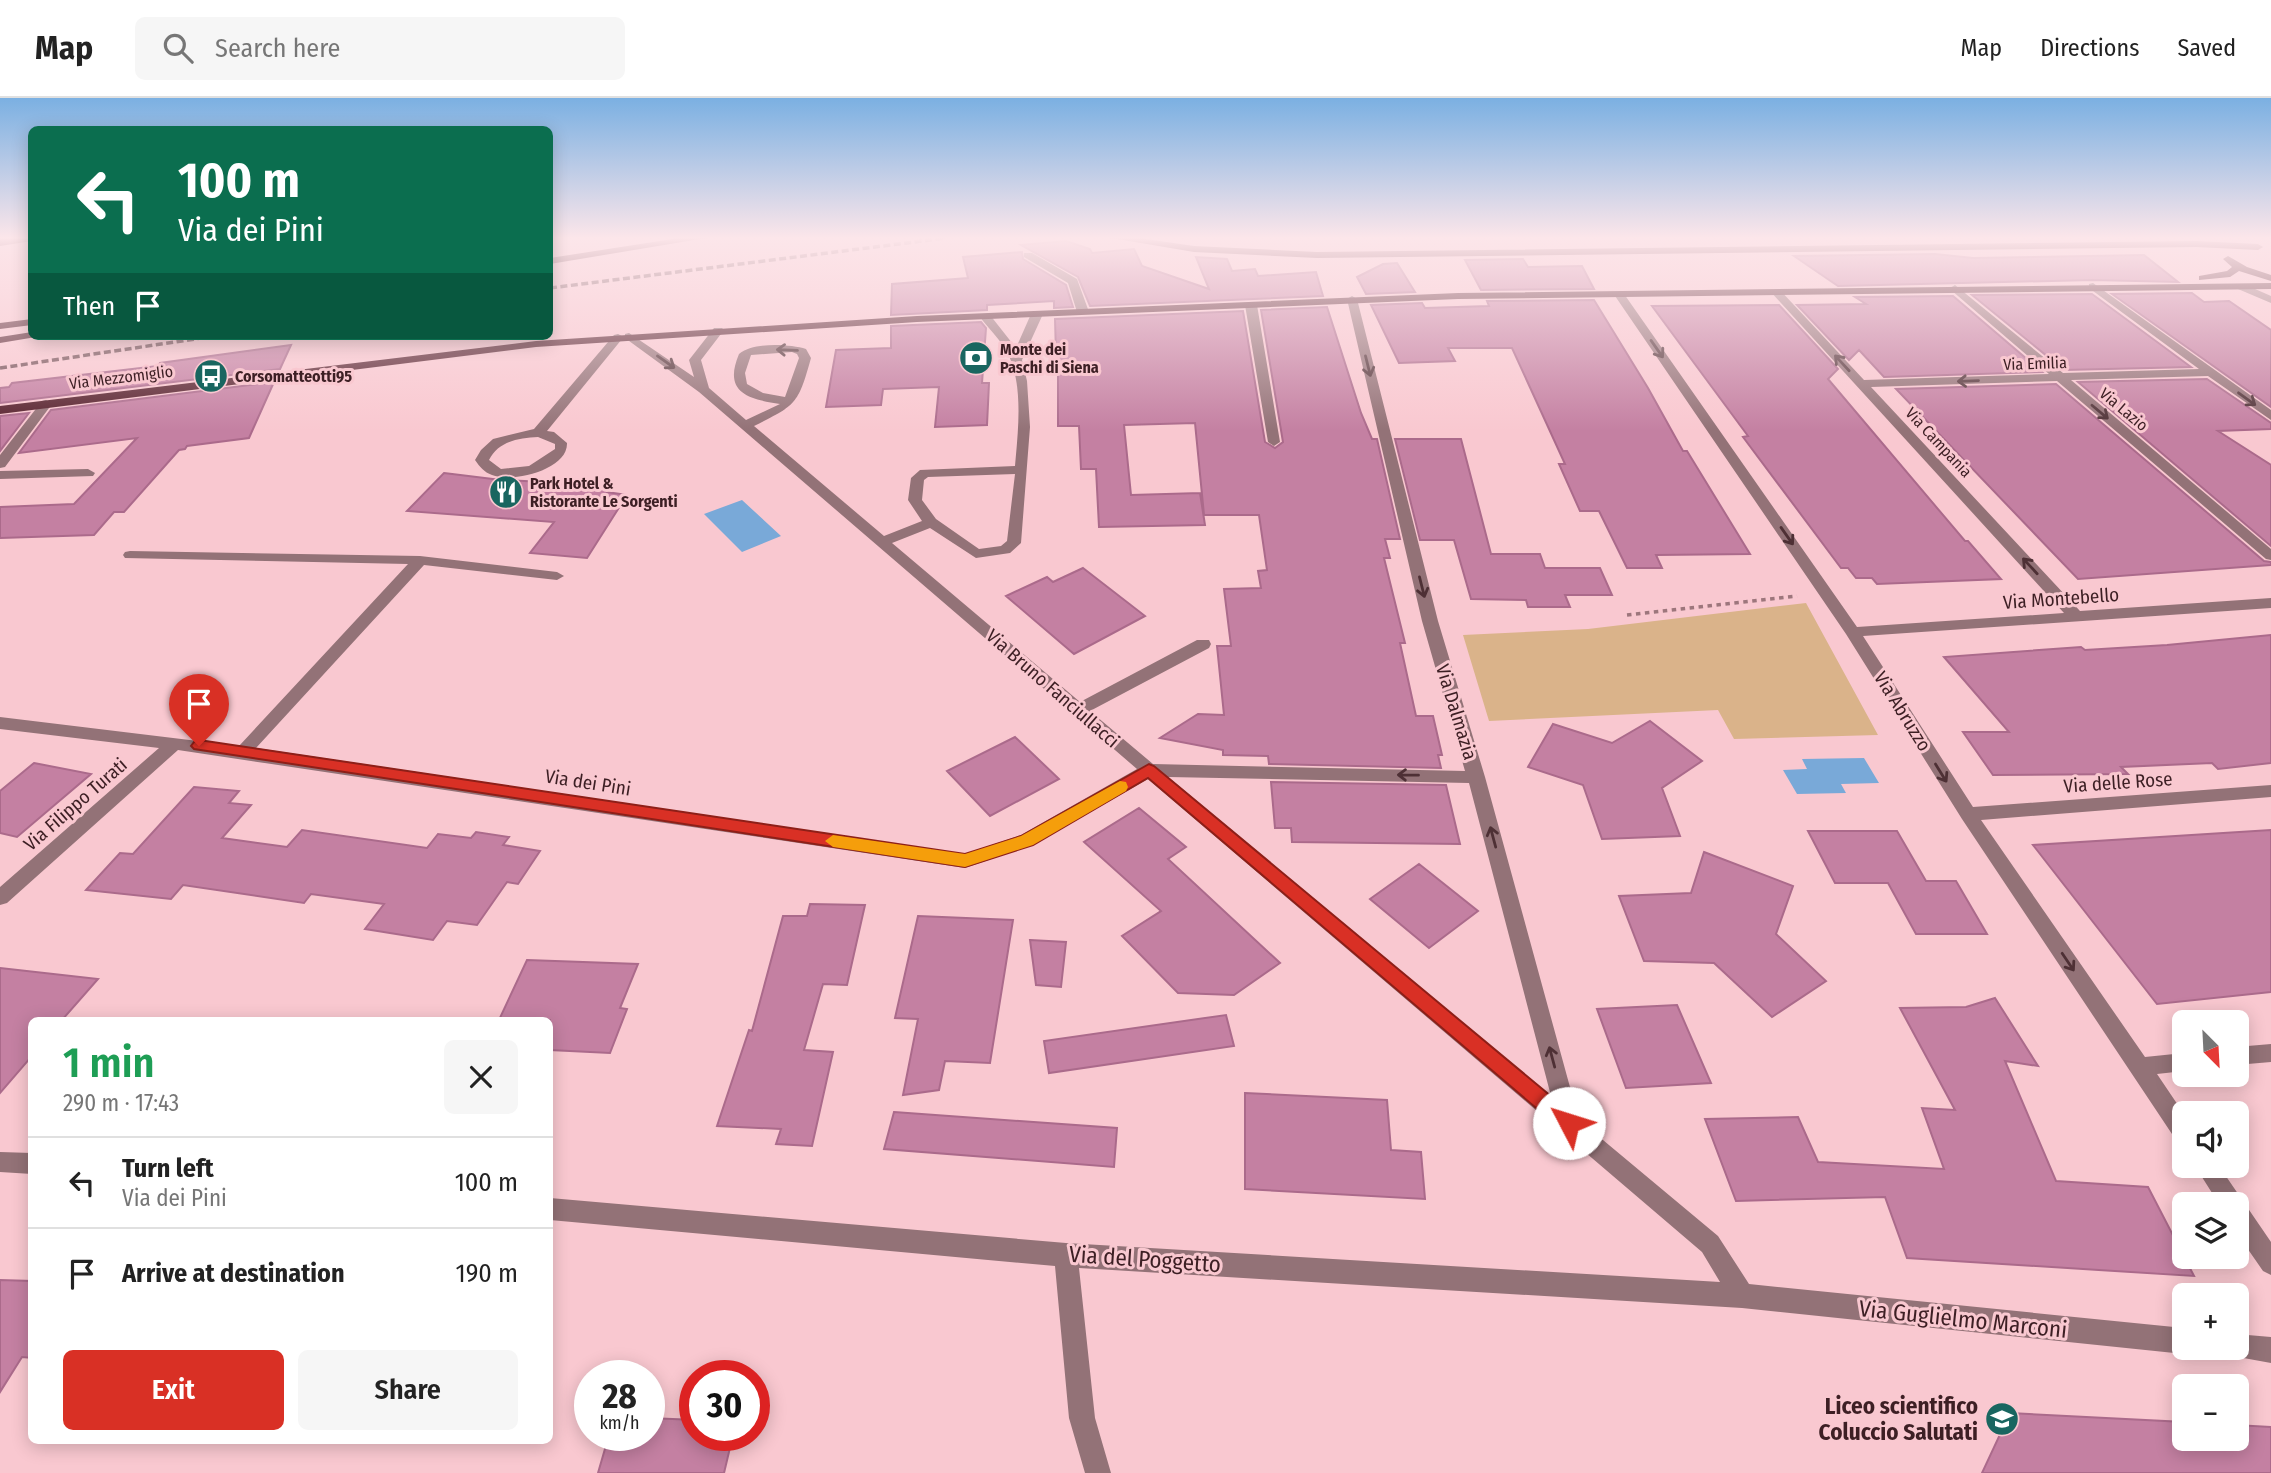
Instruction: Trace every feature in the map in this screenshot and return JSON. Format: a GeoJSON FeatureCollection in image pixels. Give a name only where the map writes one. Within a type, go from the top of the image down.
{"type":"FeatureCollection","features":[{"type":"Feature","properties":{"kind":"main road","name":"Via Mezzomiglio"},"geometry":{"type":"LineString","coordinates":[[0,410],[536,344],[718,330],[1288,302]]}},
{"type":"Feature","properties":{"kind":"main road"},"geometry":{"type":"LineString","coordinates":[[0,326],[28,322]]}},
{"type":"Feature","properties":{"kind":"main road"},"geometry":{"type":"LineString","coordinates":[[0,340],[28,336]]}},
{"type":"Feature","properties":{"kind":"street"},"geometry":{"type":"LineString","coordinates":[[1080,302],[1083,312]]}},
{"type":"Feature","properties":{"kind":"street","name":"Via Dalmazia"},"geometry":{"type":"LineString","coordinates":[[1353,302],[1430,621],[1476,776],[1569,1123]]}},
{"type":"Feature","properties":{"kind":"street","name":"Via Abruzzo"},"geometry":{"type":"LineString","coordinates":[[1624,302],[1853,632],[1968,814],[2172,1115]]}},
{"type":"Feature","properties":{"kind":"street","name":"Via Campania"},"geometry":{"type":"LineString","coordinates":[[1785,302],[2076,616]]}},
{"type":"Feature","properties":{"kind":"street","name":"Via Lazio"},"geometry":{"type":"LineString","coordinates":[[1972,302],[2271,556]]}},
{"type":"Feature","properties":{"kind":"street"},"geometry":{"type":"LineString","coordinates":[[2115,302],[2271,416]]}},
{"type":"Feature","properties":{"kind":"street"},"geometry":{"type":"LineString","coordinates":[[1251,304],[1274,442]]}},
{"type":"Feature","properties":{"kind":"street"},"geometry":{"type":"LineString","coordinates":[[1017,359],[1037,314]]}},
{"type":"Feature","properties":{"kind":"street"},"geometry":{"type":"LineString","coordinates":[[986,317],[1017,359],[1024,420],[1021,470],[1014,543],[1005,550],[976,554],[932,522],[915,501],[918,478],[925,473],[1021,470]]}},
{"type":"Feature","properties":{"kind":"street"},"geometry":{"type":"LineString","coordinates":[[703,389],[695,360],[718,330]]}},
{"type":"Feature","properties":{"kind":"street"},"geometry":{"type":"LineString","coordinates":[[538,433],[556,438],[561,443],[558,456],[550,462],[514,473],[491,471],[484,466],[482,460],[490,447],[512,436],[538,433],[624,337]]}},
{"type":"Feature","properties":{"kind":"street","name":"Via Bruno Fanciullacci"},"geometry":{"type":"LineString","coordinates":[[624,337],[703,389],[1149,770],[1569,1123],[1710,1244],[1742,1296]]}},
{"type":"Feature","properties":{"kind":"street"},"geometry":{"type":"LineString","coordinates":[[744,425],[778,411],[789,401],[796,391],[805,358],[802,351],[792,349],[756,351],[743,356],[739,380],[742,386],[758,396],[789,401]]}},
{"type":"Feature","properties":{"kind":"street","name":"Via Emilia"},"geometry":{"type":"LineString","coordinates":[[1861,384],[2210,372]]}},
{"type":"Feature","properties":{"kind":"street"},"geometry":{"type":"LineString","coordinates":[[0,464],[46,404]]}},
{"type":"Feature","properties":{"kind":"street"},"geometry":{"type":"LineString","coordinates":[[0,475],[88,473]]}},
{"type":"Feature","properties":{"kind":"street"},"geometry":{"type":"LineString","coordinates":[[882,542],[932,522]]}},
{"type":"Feature","properties":{"kind":"street"},"geometry":{"type":"LineString","coordinates":[[130,555],[420,560],[557,576]]}},
{"type":"Feature","properties":{"kind":"street"},"geometry":{"type":"LineString","coordinates":[[243,752],[420,560]]}},
{"type":"Feature","properties":{"kind":"street","name":"Via Montebello"},"geometry":{"type":"LineString","coordinates":[[1853,632],[2271,603]]}},
{"type":"Feature","properties":{"kind":"street"},"geometry":{"type":"LineString","coordinates":[[1079,710],[1203,644]]}},
{"type":"Feature","properties":{"kind":"street","name":"Via dei Pini"},"geometry":{"type":"LineString","coordinates":[[0,723],[177,742],[965,861],[1027,840],[1149,770]]}},
{"type":"Feature","properties":{"kind":"street","name":"Via Filippo Turati"},"geometry":{"type":"LineString","coordinates":[[0,898],[177,742]]}},
{"type":"Feature","properties":{"kind":"street"},"geometry":{"type":"LineString","coordinates":[[1149,770],[1476,776]]}},
{"type":"Feature","properties":{"kind":"street","name":"Via delle Rose"},"geometry":{"type":"LineString","coordinates":[[1968,814],[2271,792]]}},
{"type":"Feature","properties":{"kind":"street"},"geometry":{"type":"LineString","coordinates":[[2249,1055],[2271,1053]]}},
{"type":"Feature","properties":{"kind":"street"},"geometry":{"type":"LineString","coordinates":[[2141,1067],[2172,1063]]}},
{"type":"Feature","properties":{"kind":"street"},"geometry":{"type":"LineString","coordinates":[[0,1162],[28,1164]]}},
{"type":"Feature","properties":{"kind":"street","name":"Via del Poggetto"},"geometry":{"type":"LineString","coordinates":[[553,1209],[1066,1255],[1742,1296]]}},
{"type":"Feature","properties":{"kind":"street"},"geometry":{"type":"LineString","coordinates":[[2249,1231],[2271,1263]]}},
{"type":"Feature","properties":{"kind":"street"},"geometry":{"type":"LineString","coordinates":[[1066,1255],[1076,1379],[1082,1418],[1098,1473]]}},
{"type":"Feature","properties":{"kind":"street","name":"Via Guglielmo Marconi"},"geometry":{"type":"LineString","coordinates":[[1742,1296],[2172,1340]]}},
{"type":"Feature","properties":{"kind":"street"},"geometry":{"type":"LineString","coordinates":[[2249,1347],[2271,1350]]}},
{"type":"Feature","properties":{"kind":"path"},"geometry":{"type":"LineString","coordinates":[[1627,615],[1826,593]]}},
{"type":"Feature","properties":{"kind":"shaded area"},"geometry":{"type":"Polygon","coordinates":[[[1806,603],[1878,735],[1734,739],[1718,710],[1489,721],[1463,635],[1588,629],[1806,603]]]}},
{"type":"Feature","properties":{"kind":"water"},"geometry":{"type":"Polygon","coordinates":[[[742,500],[781,536],[742,552],[704,514],[742,500]]]}},
{"type":"Feature","properties":{"kind":"water"},"geometry":{"type":"Polygon","coordinates":[[[1864,758],[1879,783],[1841,784],[1846,793],[1797,794],[1783,770],[1807,769],[1802,759],[1864,758]]]}},
{"type":"Feature","properties":{"kind":"building"},"geometry":{"type":"Polygon","coordinates":[[[891,302],[1034,302],[987,305],[987,310],[891,315],[891,302]]]}},
{"type":"Feature","properties":{"kind":"building"},"geometry":{"type":"Polygon","coordinates":[[[1054,302],[1071,302],[1073,307],[1054,308],[1054,302]]]}},
{"type":"Feature","properties":{"kind":"building"},"geometry":{"type":"Polygon","coordinates":[[[1088,302],[1179,302],[1090,306],[1088,302]]]}},
{"type":"Feature","properties":{"kind":"building"},"geometry":{"type":"Polygon","coordinates":[[[1487,302],[1595,302],[1683,451],[1687,451],[1750,554],[1656,555],[1662,568],[1627,568],[1599,511],[1580,511],[1559,464],[1565,464],[1512,348],[1448,348],[1455,361],[1399,363],[1371,305],[1422,303],[1425,308],[1489,306],[1487,302]]]}},
{"type":"Feature","properties":{"kind":"building"},"geometry":{"type":"Polygon","coordinates":[[[1863,302],[1960,302],[2042,372],[1884,377],[1859,350],[1849,360],[1797,305],[1866,304],[1863,302]]]}},
{"type":"Feature","properties":{"kind":"building"},"geometry":{"type":"Polygon","coordinates":[[[1981,302],[2103,302],[2191,367],[2064,370],[1981,302]]]}},
{"type":"Feature","properties":{"kind":"building"},"geometry":{"type":"Polygon","coordinates":[[[2123,302],[2231,302],[2271,330],[2271,407],[2123,302]]]}},
{"type":"Feature","properties":{"kind":"building"},"geometry":{"type":"Polygon","coordinates":[[[1779,305],[1838,369],[1828,379],[1965,541],[1968,541],[2001,579],[1877,584],[1872,578],[1856,578],[1848,568],[1841,568],[1743,437],[1748,436],[1652,306],[1779,305]]]}},
{"type":"Feature","properties":{"kind":"building"},"geometry":{"type":"Polygon","coordinates":[[[1327,307],[1361,413],[1372,439],[1377,439],[1400,539],[1385,539],[1390,558],[1384,558],[1405,643],[1400,643],[1416,716],[1433,716],[1442,755],[1438,755],[1441,768],[1269,764],[1268,756],[1223,755],[1223,750],[1160,738],[1198,714],[1224,715],[1217,646],[1231,646],[1224,589],[1261,588],[1258,571],[1267,570],[1259,515],[1204,515],[1195,423],[1124,425],[1131,495],[1200,493],[1205,525],[1099,527],[1096,469],[1081,469],[1079,426],[1058,426],[1055,319],[1243,311],[1265,442],[1275,448],[1283,442],[1261,310],[1327,307]]]}},
{"type":"Feature","properties":{"kind":"building"},"geometry":{"type":"Polygon","coordinates":[[[981,322],[986,328],[982,383],[989,383],[987,425],[935,427],[939,387],[883,389],[881,405],[826,407],[836,350],[891,348],[891,326],[981,322]]]}},
{"type":"Feature","properties":{"kind":"building"},"geometry":{"type":"Polygon","coordinates":[[[291,345],[280,369],[0,403],[0,388],[9,387],[12,383],[158,366],[160,363],[291,345]]]}},
{"type":"Feature","properties":{"kind":"building"},"geometry":{"type":"Polygon","coordinates":[[[2207,379],[2271,423],[2271,429],[2218,431],[2271,465],[2271,546],[2078,382],[2207,379]]]}},
{"type":"Feature","properties":{"kind":"building"},"geometry":{"type":"Polygon","coordinates":[[[274,382],[249,438],[187,446],[179,450],[124,512],[114,512],[94,535],[0,538],[0,507],[74,504],[137,438],[19,453],[51,410],[274,382]]]}},
{"type":"Feature","properties":{"kind":"building"},"geometry":{"type":"Polygon","coordinates":[[[2056,384],[2264,561],[2271,562],[2271,565],[2078,579],[1896,389],[2056,384]]]}},
{"type":"Feature","properties":{"kind":"building"},"geometry":{"type":"Polygon","coordinates":[[[29,413],[0,451],[0,416],[29,413]]]}},
{"type":"Feature","properties":{"kind":"building"},"geometry":{"type":"Polygon","coordinates":[[[1395,439],[1461,439],[1491,554],[1540,554],[1545,568],[1600,568],[1612,595],[1565,595],[1570,607],[1528,607],[1526,600],[1471,599],[1454,540],[1420,540],[1395,439]]]}},
{"type":"Feature","properties":{"kind":"building"},"geometry":{"type":"Polygon","coordinates":[[[444,473],[501,480],[589,484],[598,481],[607,492],[627,495],[587,558],[530,553],[554,522],[407,511],[444,473]]]}},
{"type":"Feature","properties":{"kind":"building"},"geometry":{"type":"Polygon","coordinates":[[[1083,568],[1145,616],[1074,654],[1006,596],[1047,577],[1053,582],[1083,568]]]}},
{"type":"Feature","properties":{"kind":"building"},"geometry":{"type":"Polygon","coordinates":[[[2271,635],[2271,763],[2218,769],[2212,763],[2121,767],[2128,774],[1993,775],[1963,732],[2009,732],[1944,657],[2081,647],[2085,650],[2167,645],[2271,635]]]}},
{"type":"Feature","properties":{"kind":"building"},"geometry":{"type":"Polygon","coordinates":[[[1650,721],[1702,761],[1662,788],[1680,836],[1602,839],[1583,785],[1528,767],[1553,724],[1612,743],[1650,721]]]}},
{"type":"Feature","properties":{"kind":"building"},"geometry":{"type":"Polygon","coordinates":[[[1015,737],[1059,779],[990,816],[947,771],[1015,737]]]}},
{"type":"Feature","properties":{"kind":"building"},"geometry":{"type":"Polygon","coordinates":[[[34,763],[91,774],[17,837],[0,833],[0,791],[34,763]]]}},
{"type":"Feature","properties":{"kind":"building"},"geometry":{"type":"Polygon","coordinates":[[[1271,782],[1446,785],[1460,844],[1292,842],[1291,828],[1275,828],[1271,782]]]}},
{"type":"Feature","properties":{"kind":"building"},"geometry":{"type":"Polygon","coordinates":[[[194,787],[239,791],[229,803],[251,805],[222,838],[287,847],[302,830],[427,848],[438,834],[471,838],[476,832],[509,837],[503,845],[540,851],[518,884],[507,882],[477,925],[447,921],[433,940],[365,929],[384,904],[311,894],[304,903],[183,885],[171,899],[86,890],[120,853],[133,854],[194,787]]]}},
{"type":"Feature","properties":{"kind":"building"},"geometry":{"type":"Polygon","coordinates":[[[1139,808],[1186,847],[1168,859],[1280,963],[1234,995],[1178,993],[1122,936],[1161,911],[1084,842],[1139,808]]]}},
{"type":"Feature","properties":{"kind":"building"},"geometry":{"type":"Polygon","coordinates":[[[2271,830],[2271,992],[2157,1004],[2033,845],[2271,830]]]}},
{"type":"Feature","properties":{"kind":"building"},"geometry":{"type":"Polygon","coordinates":[[[1808,831],[1897,831],[1926,881],[1956,881],[1987,934],[1916,934],[1888,883],[1835,883],[1808,831]]]}},
{"type":"Feature","properties":{"kind":"building"},"geometry":{"type":"Polygon","coordinates":[[[1704,852],[1793,886],[1776,934],[1826,981],[1772,1017],[1714,963],[1644,961],[1619,896],[1691,893],[1704,852]]]}},
{"type":"Feature","properties":{"kind":"building"},"geometry":{"type":"Polygon","coordinates":[[[1419,864],[1478,911],[1429,948],[1370,899],[1419,864]]]}},
{"type":"Feature","properties":{"kind":"building"},"geometry":{"type":"Polygon","coordinates":[[[810,904],[865,905],[847,985],[823,984],[804,1050],[833,1052],[812,1146],[776,1144],[781,1129],[717,1126],[749,1030],[752,1031],[783,916],[807,916],[810,904]]]}},
{"type":"Feature","properties":{"kind":"building"},"geometry":{"type":"Polygon","coordinates":[[[918,916],[1013,920],[990,1063],[945,1061],[939,1090],[903,1095],[918,1019],[895,1018],[918,916]]]}},
{"type":"Feature","properties":{"kind":"building"},"geometry":{"type":"Polygon","coordinates":[[[1030,940],[1066,942],[1061,987],[1036,985],[1030,940]]]}},
{"type":"Feature","properties":{"kind":"building"},"geometry":{"type":"Polygon","coordinates":[[[527,960],[638,964],[620,1008],[627,1009],[610,1053],[553,1050],[553,1017],[500,1017],[527,960]]]}},
{"type":"Feature","properties":{"kind":"building"},"geometry":{"type":"Polygon","coordinates":[[[0,968],[98,979],[65,1017],[28,1017],[28,1061],[0,1093],[0,968]]]}},
{"type":"Feature","properties":{"kind":"building"},"geometry":{"type":"Polygon","coordinates":[[[1995,998],[2038,1066],[2005,1061],[2056,1181],[2148,1187],[2172,1233],[2172,1269],[2190,1269],[2194,1276],[1907,1258],[1885,1197],[1736,1201],[1705,1119],[1798,1117],[1818,1162],[1944,1169],[1922,1108],[1955,1110],[1900,1008],[1966,1007],[1995,998]]]}},
{"type":"Feature","properties":{"kind":"building"},"geometry":{"type":"Polygon","coordinates":[[[1677,1005],[1711,1083],[1626,1088],[1597,1009],[1677,1005]]]}},
{"type":"Feature","properties":{"kind":"building"},"geometry":{"type":"Polygon","coordinates":[[[1226,1015],[1234,1046],[1049,1073],[1044,1041],[1226,1015]]]}},
{"type":"Feature","properties":{"kind":"building"},"geometry":{"type":"Polygon","coordinates":[[[1245,1093],[1387,1100],[1391,1150],[1421,1152],[1425,1199],[1245,1189],[1245,1093]]]}},
{"type":"Feature","properties":{"kind":"building"},"geometry":{"type":"Polygon","coordinates":[[[894,1112],[1117,1128],[1114,1167],[884,1149],[894,1112]]]}},
{"type":"Feature","properties":{"kind":"building"},"geometry":{"type":"Polygon","coordinates":[[[0,1280],[28,1281],[28,1358],[22,1357],[0,1392],[0,1280]]]}},
{"type":"Feature","properties":{"kind":"building"},"geometry":{"type":"Polygon","coordinates":[[[2010,1413],[2172,1421],[2172,1451],[2249,1451],[2249,1426],[2271,1427],[2271,1473],[1982,1473],[2010,1413]]]}},
{"type":"Feature","properties":{"kind":"building"},"geometry":{"type":"Polygon","coordinates":[[[665,1419],[679,1419],[679,1451],[729,1451],[724,1473],[598,1473],[604,1451],[665,1451],[665,1419]]]}},
{"type":"Feature","properties":{"kind":"railway"},"geometry":{"type":"LineString","coordinates":[[0,368],[188,340]]}},
{"type":"Feature","properties":{"kind":"slow traffic"},"geometry":{"type":"LineString","coordinates":[[833,841],[965,861],[1027,840],[1120,787]]}},
{"type":"Feature","properties":{"kind":"place","name":"Monte dei Paschi di Siena"},"geometry":{"type":"Point","coordinates":[976,358]}},
{"type":"Feature","properties":{"kind":"place","name":"Corsomatteotti95"},"geometry":{"type":"Point","coordinates":[211,376]}},
{"type":"Feature","properties":{"kind":"place","name":"Park Hotel & Ristorante Le Sorgenti"},"geometry":{"type":"Point","coordinates":[506,492]}},
{"type":"Feature","properties":{"kind":"place","name":"Liceo scientifico Coluccio Salutati"},"geometry":{"type":"Point","coordinates":[2002,1419]}},
{"type":"Feature","properties":{"kind":"route"},"geometry":{"type":"LineString","coordinates":[[199,746],[965,861],[1027,840],[1149,770],[1569,1123]]}}]}
